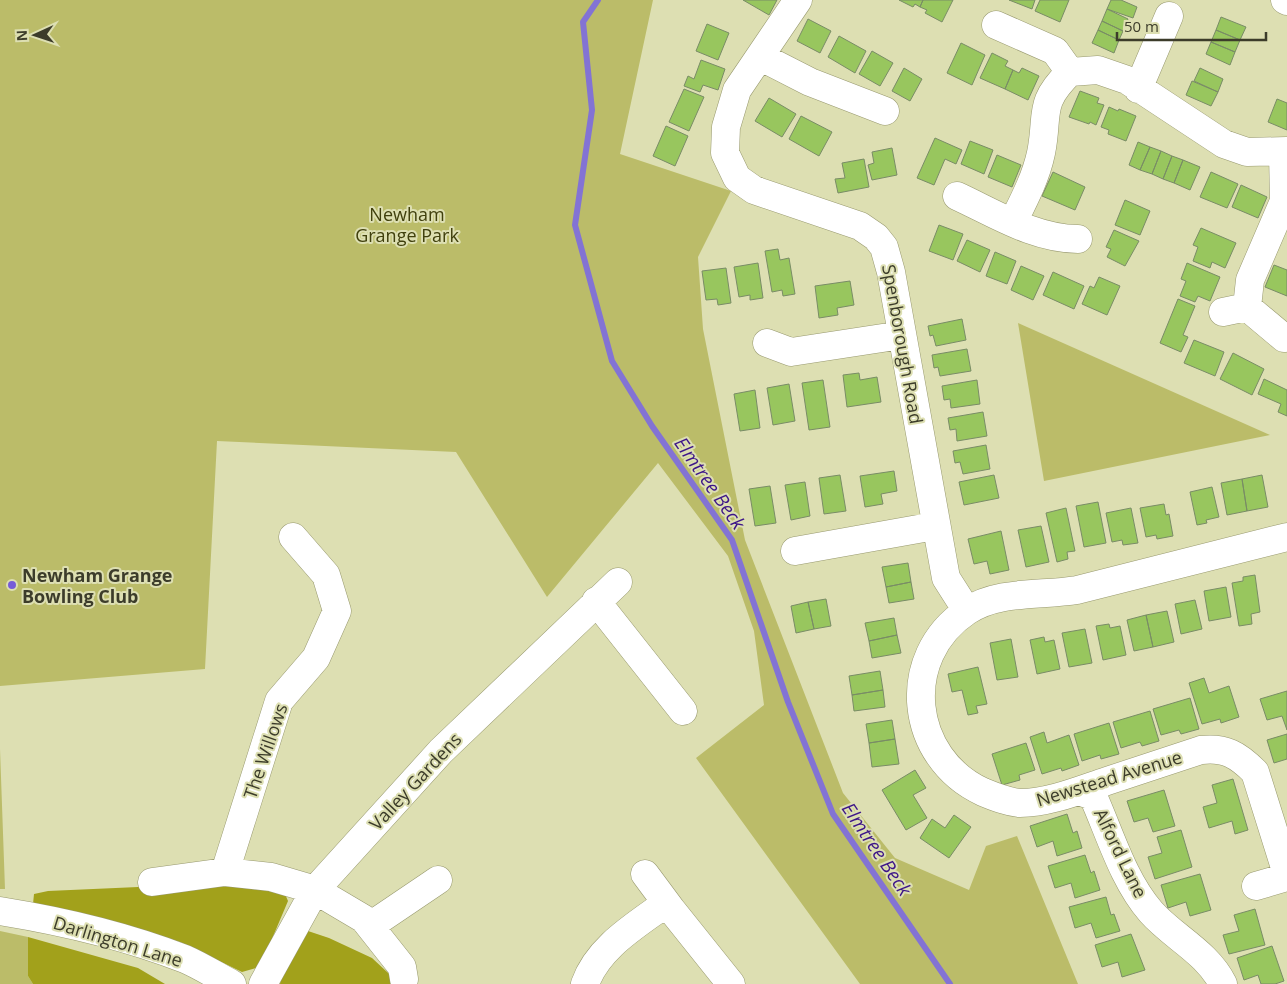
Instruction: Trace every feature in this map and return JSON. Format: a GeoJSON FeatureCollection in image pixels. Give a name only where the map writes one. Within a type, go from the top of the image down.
{"type":"FeatureCollection","features":[{"type":"Feature","properties":{"kind":"street","name":"Spenborough Road"},"geometry":{"type":"LineString","coordinates":[[798,0],[737,90],[726,127],[725,153],[737,178],[754,190],[860,226],[876,237],[884,247],[891,272],[935,526],[946,578],[967,611]]}},
{"type":"Feature","properties":{"kind":"street"},"geometry":{"type":"LineString","coordinates":[[1138,89],[1169,16]]}},
{"type":"Feature","properties":{"kind":"street"},"geometry":{"type":"LineString","coordinates":[[996,26],[1055,51],[1070,72]]}},
{"type":"Feature","properties":{"kind":"street"},"geometry":{"type":"LineString","coordinates":[[761,57],[810,82],[885,111]]}},
{"type":"Feature","properties":{"kind":"street"},"geometry":{"type":"LineString","coordinates":[[1014,222],[1036,173],[1041,153],[1046,107],[1054,87],[1070,72],[1098,70],[1127,80],[1224,144],[1247,152],[1285,151],[1284,201],[1250,280],[1235,309],[1284,338]]}},
{"type":"Feature","properties":{"kind":"street"},"geometry":{"type":"LineString","coordinates":[[957,196],[1040,234],[1060,239],[1078,239]]}},
{"type":"Feature","properties":{"kind":"street"},"geometry":{"type":"LineString","coordinates":[[767,343],[791,352],[902,335]]}},
{"type":"Feature","properties":{"kind":"street"},"geometry":{"type":"LineString","coordinates":[[795,551],[935,526]]}},
{"type":"Feature","properties":{"kind":"street","name":"The Willows"},"geometry":{"type":"LineString","coordinates":[[225,872],[279,701],[316,658],[336,611],[326,575],[294,537]]}},
{"type":"Feature","properties":{"kind":"street","name":"Newstead Avenue"},"geometry":{"type":"LineString","coordinates":[[1256,886],[1287,875],[1255,772],[1243,760],[1229,752],[1216,748],[1201,750],[1080,790],[1037,801],[1018,803],[999,799],[956,777],[936,754],[924,726],[921,698],[924,673],[931,651],[948,627],[967,611],[987,601],[1011,596],[1054,594],[1077,590],[1287,537]]}},
{"type":"Feature","properties":{"kind":"street","name":"Valley Gardens"},"geometry":{"type":"LineString","coordinates":[[263,984],[315,890],[441,751],[618,582]]}},
{"type":"Feature","properties":{"kind":"street"},"geometry":{"type":"LineString","coordinates":[[596,601],[683,711]]}},
{"type":"Feature","properties":{"kind":"street","name":"Alford Lane"},"geometry":{"type":"LineString","coordinates":[[1080,790],[1093,796],[1133,887],[1151,912],[1205,959],[1223,984]]}},
{"type":"Feature","properties":{"kind":"street"},"geometry":{"type":"LineString","coordinates":[[152,882],[225,872],[271,877],[315,890],[364,919],[402,966],[404,979]]}},
{"type":"Feature","properties":{"kind":"street"},"geometry":{"type":"LineString","coordinates":[[645,874],[731,984]]}},
{"type":"Feature","properties":{"kind":"street"},"geometry":{"type":"LineString","coordinates":[[370,926],[438,880]]}},
{"type":"Feature","properties":{"kind":"street"},"geometry":{"type":"LineString","coordinates":[[586,984],[589,972],[608,947],[658,908],[671,909]]}},
{"type":"Feature","properties":{"kind":"street","name":"Darlington Lane"},"geometry":{"type":"LineString","coordinates":[[0,911],[39,917],[122,938],[185,960],[232,984]]}},
{"type":"Feature","properties":{"kind":"green space","name":"Newham Grange Park"},"geometry":{"type":"Polygon","coordinates":[[[0,0],[653,0],[620,154],[731,191],[698,257],[703,329],[745,540],[843,793],[895,858],[969,890],[986,846],[1017,836],[1078,984],[860,984],[696,758],[764,705],[754,631],[728,556],[658,463],[547,597],[456,452],[217,441],[205,669],[0,686],[0,0]]]}},
{"type":"Feature","properties":{"kind":"green space"},"geometry":{"type":"Polygon","coordinates":[[[1018,323],[1270,435],[1044,481],[1018,323]]]}},
{"type":"Feature","properties":{"kind":"green space"},"geometry":{"type":"Polygon","coordinates":[[[0,749],[5,889],[0,889],[0,749]]]}},
{"type":"Feature","properties":{"kind":"green space"},"geometry":{"type":"Polygon","coordinates":[[[0,931],[28,937],[28,976],[33,984],[0,984],[0,931]]]}},
{"type":"Feature","properties":{"kind":"shaded area"},"geometry":{"type":"Polygon","coordinates":[[[206,884],[243,885],[285,894],[288,901],[266,953],[256,968],[242,972],[180,942],[33,904],[34,894],[48,891],[206,884]]]}},
{"type":"Feature","properties":{"kind":"shaded area"},"geometry":{"type":"Polygon","coordinates":[[[308,931],[329,938],[372,958],[400,984],[280,984],[282,972],[308,931]]]}},
{"type":"Feature","properties":{"kind":"shaded area"},"geometry":{"type":"Polygon","coordinates":[[[28,937],[138,968],[165,984],[33,984],[28,976],[28,937]]]}},
{"type":"Feature","properties":{"kind":"building"},"geometry":{"type":"Polygon","coordinates":[[[743,0],[777,0],[769,15],[743,0]]]}},
{"type":"Feature","properties":{"kind":"building"},"geometry":{"type":"Polygon","coordinates":[[[899,0],[923,0],[920,7],[915,4],[913,7],[899,0]]]}},
{"type":"Feature","properties":{"kind":"building"},"geometry":{"type":"Polygon","coordinates":[[[923,0],[953,0],[942,22],[925,13],[927,10],[920,7],[923,0]]]}},
{"type":"Feature","properties":{"kind":"building"},"geometry":{"type":"Polygon","coordinates":[[[1009,0],[1035,0],[1032,9],[1009,0]]]}},
{"type":"Feature","properties":{"kind":"building"},"geometry":{"type":"Polygon","coordinates":[[[1040,0],[1069,0],[1060,22],[1035,11],[1040,0]]]}},
{"type":"Feature","properties":{"kind":"building"},"geometry":{"type":"Polygon","coordinates":[[[1111,0],[1121,0],[1137,7],[1133,18],[1107,9],[1111,0]]]}},
{"type":"Feature","properties":{"kind":"building"},"geometry":{"type":"Polygon","coordinates":[[[1107,9],[1128,19],[1123,31],[1102,21],[1107,9]]]}},
{"type":"Feature","properties":{"kind":"building"},"geometry":{"type":"Polygon","coordinates":[[[1221,17],[1246,27],[1240,40],[1216,30],[1221,17]]]}},
{"type":"Feature","properties":{"kind":"building"},"geometry":{"type":"Polygon","coordinates":[[[808,19],[831,31],[820,53],[797,41],[808,19]]]}},
{"type":"Feature","properties":{"kind":"building"},"geometry":{"type":"Polygon","coordinates":[[[1102,21],[1123,31],[1119,40],[1098,30],[1102,21]]]}},
{"type":"Feature","properties":{"kind":"building"},"geometry":{"type":"Polygon","coordinates":[[[707,24],[729,33],[718,60],[696,51],[707,24]]]}},
{"type":"Feature","properties":{"kind":"building"},"geometry":{"type":"Polygon","coordinates":[[[1098,30],[1119,40],[1114,53],[1092,43],[1098,30]]]}},
{"type":"Feature","properties":{"kind":"building"},"geometry":{"type":"Polygon","coordinates":[[[1216,30],[1240,40],[1235,52],[1211,42],[1216,30]]]}},
{"type":"Feature","properties":{"kind":"building"},"geometry":{"type":"Polygon","coordinates":[[[839,36],[866,51],[855,73],[828,57],[839,36]]]}},
{"type":"Feature","properties":{"kind":"building"},"geometry":{"type":"Polygon","coordinates":[[[1211,42],[1235,52],[1230,65],[1206,54],[1211,42]]]}},
{"type":"Feature","properties":{"kind":"building"},"geometry":{"type":"Polygon","coordinates":[[[961,43],[985,55],[972,85],[947,73],[961,43]]]}},
{"type":"Feature","properties":{"kind":"building"},"geometry":{"type":"Polygon","coordinates":[[[872,51],[893,63],[880,86],[859,74],[872,51]]]}},
{"type":"Feature","properties":{"kind":"building"},"geometry":{"type":"Polygon","coordinates":[[[992,53],[1008,61],[1005,66],[1013,70],[1005,89],[980,78],[992,53]]]}},
{"type":"Feature","properties":{"kind":"building"},"geometry":{"type":"Polygon","coordinates":[[[701,60],[725,69],[718,90],[703,85],[700,92],[684,86],[688,76],[694,79],[701,60]]]}},
{"type":"Feature","properties":{"kind":"building"},"geometry":{"type":"Polygon","coordinates":[[[904,68],[922,79],[910,101],[892,91],[904,68]]]}},
{"type":"Feature","properties":{"kind":"building"},"geometry":{"type":"Polygon","coordinates":[[[1022,68],[1039,76],[1028,100],[1005,89],[1013,70],[1019,73],[1022,68]]]}},
{"type":"Feature","properties":{"kind":"building"},"geometry":{"type":"Polygon","coordinates":[[[1200,68],[1223,79],[1218,92],[1194,81],[1200,68]]]}},
{"type":"Feature","properties":{"kind":"building"},"geometry":{"type":"Polygon","coordinates":[[[1192,81],[1218,92],[1211,106],[1186,95],[1192,81]]]}},
{"type":"Feature","properties":{"kind":"building"},"geometry":{"type":"Polygon","coordinates":[[[684,89],[704,97],[689,131],[669,122],[684,89]]]}},
{"type":"Feature","properties":{"kind":"building"},"geometry":{"type":"Polygon","coordinates":[[[1080,91],[1099,98],[1097,103],[1104,105],[1096,125],[1069,117],[1080,91]]]}},
{"type":"Feature","properties":{"kind":"building"},"geometry":{"type":"Polygon","coordinates":[[[769,98],[796,114],[782,137],[755,121],[769,98]]]}},
{"type":"Feature","properties":{"kind":"building"},"geometry":{"type":"Polygon","coordinates":[[[1277,99],[1287,103],[1287,130],[1268,122],[1277,99]]]}},
{"type":"Feature","properties":{"kind":"building"},"geometry":{"type":"Polygon","coordinates":[[[1109,107],[1136,116],[1126,141],[1108,134],[1109,130],[1101,127],[1109,107]]]}},
{"type":"Feature","properties":{"kind":"building"},"geometry":{"type":"Polygon","coordinates":[[[801,116],[832,132],[819,156],[789,139],[801,116]]]}},
{"type":"Feature","properties":{"kind":"building"},"geometry":{"type":"Polygon","coordinates":[[[666,126],[688,136],[675,166],[653,156],[666,126]]]}},
{"type":"Feature","properties":{"kind":"building"},"geometry":{"type":"Polygon","coordinates":[[[935,138],[962,150],[956,164],[945,159],[934,185],[917,178],[935,138]]]}},
{"type":"Feature","properties":{"kind":"building"},"geometry":{"type":"Polygon","coordinates":[[[970,141],[993,150],[984,174],[961,164],[970,141]]]}},
{"type":"Feature","properties":{"kind":"building"},"geometry":{"type":"Polygon","coordinates":[[[1138,142],[1150,147],[1140,170],[1129,165],[1138,142]]]}},
{"type":"Feature","properties":{"kind":"building"},"geometry":{"type":"Polygon","coordinates":[[[1150,147],[1161,151],[1152,174],[1140,170],[1150,147]]]}},
{"type":"Feature","properties":{"kind":"building"},"geometry":{"type":"Polygon","coordinates":[[[892,148],[897,175],[872,180],[868,165],[874,163],[872,152],[892,148]]]}},
{"type":"Feature","properties":{"kind":"building"},"geometry":{"type":"Polygon","coordinates":[[[1161,151],[1172,156],[1163,179],[1152,174],[1161,151]]]}},
{"type":"Feature","properties":{"kind":"building"},"geometry":{"type":"Polygon","coordinates":[[[997,155],[1021,165],[1012,187],[988,177],[997,155]]]}},
{"type":"Feature","properties":{"kind":"building"},"geometry":{"type":"Polygon","coordinates":[[[1172,156],[1183,160],[1174,183],[1163,179],[1172,156]]]}},
{"type":"Feature","properties":{"kind":"building"},"geometry":{"type":"Polygon","coordinates":[[[864,159],[869,187],[838,193],[835,179],[845,178],[842,163],[864,159]]]}},
{"type":"Feature","properties":{"kind":"building"},"geometry":{"type":"Polygon","coordinates":[[[1183,160],[1200,167],[1190,190],[1174,183],[1183,160]]]}},
{"type":"Feature","properties":{"kind":"building"},"geometry":{"type":"Polygon","coordinates":[[[1053,172],[1085,187],[1075,210],[1042,196],[1053,172]]]}},
{"type":"Feature","properties":{"kind":"building"},"geometry":{"type":"Polygon","coordinates":[[[1211,172],[1238,184],[1227,208],[1200,197],[1211,172]]]}},
{"type":"Feature","properties":{"kind":"building"},"geometry":{"type":"Polygon","coordinates":[[[1241,185],[1267,197],[1258,218],[1232,207],[1241,185]]]}},
{"type":"Feature","properties":{"kind":"building"},"geometry":{"type":"Polygon","coordinates":[[[1125,200],[1150,211],[1140,235],[1115,225],[1125,200]]]}},
{"type":"Feature","properties":{"kind":"building"},"geometry":{"type":"Polygon","coordinates":[[[939,225],[963,234],[953,260],[929,251],[939,225]]]}},
{"type":"Feature","properties":{"kind":"building"},"geometry":{"type":"Polygon","coordinates":[[[1201,228],[1236,243],[1225,268],[1212,262],[1210,268],[1193,261],[1198,247],[1193,245],[1201,228]]]}},
{"type":"Feature","properties":{"kind":"building"},"geometry":{"type":"Polygon","coordinates":[[[1114,230],[1139,241],[1125,266],[1107,257],[1111,249],[1106,247],[1114,230]]]}},
{"type":"Feature","properties":{"kind":"building"},"geometry":{"type":"Polygon","coordinates":[[[967,240],[990,250],[980,272],[957,261],[967,240]]]}},
{"type":"Feature","properties":{"kind":"building"},"geometry":{"type":"Polygon","coordinates":[[[778,249],[780,260],[789,258],[795,294],[783,296],[782,290],[772,292],[765,251],[778,249]]]}},
{"type":"Feature","properties":{"kind":"building"},"geometry":{"type":"Polygon","coordinates":[[[995,252],[1016,261],[1007,284],[986,276],[995,252]]]}},
{"type":"Feature","properties":{"kind":"building"},"geometry":{"type":"Polygon","coordinates":[[[758,263],[763,298],[750,300],[750,295],[739,297],[734,267],[758,263]]]}},
{"type":"Feature","properties":{"kind":"building"},"geometry":{"type":"Polygon","coordinates":[[[1187,263],[1220,277],[1210,301],[1198,296],[1195,302],[1180,296],[1186,281],[1181,279],[1187,263]]]}},
{"type":"Feature","properties":{"kind":"building"},"geometry":{"type":"Polygon","coordinates":[[[1274,265],[1287,270],[1287,296],[1265,287],[1274,265]]]}},
{"type":"Feature","properties":{"kind":"building"},"geometry":{"type":"Polygon","coordinates":[[[1021,266],[1044,276],[1033,300],[1011,290],[1021,266]]]}},
{"type":"Feature","properties":{"kind":"building"},"geometry":{"type":"Polygon","coordinates":[[[726,268],[731,303],[718,305],[717,299],[706,300],[702,271],[726,268]]]}},
{"type":"Feature","properties":{"kind":"building"},"geometry":{"type":"Polygon","coordinates":[[[1053,272],[1084,286],[1074,309],[1043,295],[1053,272]]]}},
{"type":"Feature","properties":{"kind":"building"},"geometry":{"type":"Polygon","coordinates":[[[1099,277],[1120,286],[1107,315],[1082,304],[1090,286],[1094,288],[1099,277]]]}},
{"type":"Feature","properties":{"kind":"building"},"geometry":{"type":"Polygon","coordinates":[[[850,281],[854,305],[837,308],[838,315],[819,318],[815,286],[850,281]]]}},
{"type":"Feature","properties":{"kind":"building"},"geometry":{"type":"Polygon","coordinates":[[[1178,299],[1195,306],[1183,335],[1188,337],[1181,352],[1160,343],[1178,299]]]}},
{"type":"Feature","properties":{"kind":"building"},"geometry":{"type":"Polygon","coordinates":[[[962,319],[966,340],[936,346],[933,335],[930,336],[928,326],[962,319]]]}},
{"type":"Feature","properties":{"kind":"building"},"geometry":{"type":"Polygon","coordinates":[[[1194,340],[1224,352],[1215,376],[1184,363],[1194,340]]]}},
{"type":"Feature","properties":{"kind":"building"},"geometry":{"type":"Polygon","coordinates":[[[967,349],[971,371],[940,376],[938,367],[934,368],[932,355],[967,349]]]}},
{"type":"Feature","properties":{"kind":"building"},"geometry":{"type":"Polygon","coordinates":[[[1233,353],[1264,369],[1252,395],[1220,379],[1233,353]]]}},
{"type":"Feature","properties":{"kind":"building"},"geometry":{"type":"Polygon","coordinates":[[[859,373],[860,380],[877,377],[881,402],[847,407],[843,375],[859,373]]]}},
{"type":"Feature","properties":{"kind":"building"},"geometry":{"type":"Polygon","coordinates":[[[1264,379],[1287,390],[1287,416],[1278,412],[1281,404],[1258,394],[1264,379]]]}},
{"type":"Feature","properties":{"kind":"building"},"geometry":{"type":"Polygon","coordinates":[[[823,380],[830,427],[809,430],[802,383],[823,380]]]}},
{"type":"Feature","properties":{"kind":"building"},"geometry":{"type":"Polygon","coordinates":[[[977,380],[980,404],[951,408],[950,399],[944,400],[942,386],[977,380]]]}},
{"type":"Feature","properties":{"kind":"building"},"geometry":{"type":"Polygon","coordinates":[[[789,384],[795,421],[773,425],[767,388],[789,384]]]}},
{"type":"Feature","properties":{"kind":"building"},"geometry":{"type":"Polygon","coordinates":[[[755,390],[760,428],[740,431],[734,394],[755,390]]]}},
{"type":"Feature","properties":{"kind":"building"},"geometry":{"type":"Polygon","coordinates":[[[983,412],[987,436],[957,441],[956,429],[950,430],[948,418],[983,412]]]}},
{"type":"Feature","properties":{"kind":"building"},"geometry":{"type":"Polygon","coordinates":[[[986,445],[990,469],[963,474],[960,462],[955,463],[953,451],[986,445]]]}},
{"type":"Feature","properties":{"kind":"building"},"geometry":{"type":"Polygon","coordinates":[[[894,471],[897,491],[881,494],[883,504],[865,507],[860,476],[894,471]]]}},
{"type":"Feature","properties":{"kind":"building"},"geometry":{"type":"Polygon","coordinates":[[[840,475],[846,511],[824,514],[819,478],[840,475]]]}},
{"type":"Feature","properties":{"kind":"building"},"geometry":{"type":"Polygon","coordinates":[[[994,475],[999,498],[964,505],[959,482],[994,475]]]}},
{"type":"Feature","properties":{"kind":"building"},"geometry":{"type":"Polygon","coordinates":[[[1262,475],[1268,507],[1247,511],[1242,479],[1262,475]]]}},
{"type":"Feature","properties":{"kind":"building"},"geometry":{"type":"Polygon","coordinates":[[[1242,479],[1247,511],[1227,515],[1221,483],[1242,479]]]}},
{"type":"Feature","properties":{"kind":"building"},"geometry":{"type":"Polygon","coordinates":[[[805,482],[810,516],[791,520],[785,485],[805,482]]]}},
{"type":"Feature","properties":{"kind":"building"},"geometry":{"type":"Polygon","coordinates":[[[770,486],[776,523],[755,526],[749,489],[770,486]]]}},
{"type":"Feature","properties":{"kind":"building"},"geometry":{"type":"Polygon","coordinates":[[[1212,487],[1219,517],[1206,520],[1207,523],[1197,525],[1190,492],[1212,487]]]}},
{"type":"Feature","properties":{"kind":"building"},"geometry":{"type":"Polygon","coordinates":[[[1098,502],[1106,543],[1084,547],[1076,506],[1098,502]]]}},
{"type":"Feature","properties":{"kind":"building"},"geometry":{"type":"Polygon","coordinates":[[[1164,504],[1166,515],[1169,514],[1173,536],[1157,539],[1156,535],[1146,537],[1140,508],[1164,504]]]}},
{"type":"Feature","properties":{"kind":"building"},"geometry":{"type":"Polygon","coordinates":[[[1066,508],[1075,551],[1067,552],[1068,559],[1057,562],[1046,513],[1066,508]]]}},
{"type":"Feature","properties":{"kind":"building"},"geometry":{"type":"Polygon","coordinates":[[[1131,508],[1138,543],[1123,545],[1122,540],[1112,542],[1106,513],[1131,508]]]}},
{"type":"Feature","properties":{"kind":"building"},"geometry":{"type":"Polygon","coordinates":[[[1041,526],[1049,562],[1026,567],[1018,530],[1041,526]]]}},
{"type":"Feature","properties":{"kind":"building"},"geometry":{"type":"Polygon","coordinates":[[[1001,531],[1009,570],[990,574],[987,561],[974,564],[968,539],[1001,531]]]}},
{"type":"Feature","properties":{"kind":"building"},"geometry":{"type":"Polygon","coordinates":[[[908,563],[911,582],[886,587],[882,567],[908,563]]]}},
{"type":"Feature","properties":{"kind":"building"},"geometry":{"type":"Polygon","coordinates":[[[1255,575],[1260,612],[1251,614],[1252,624],[1239,626],[1232,583],[1243,581],[1243,577],[1255,575]]]}},
{"type":"Feature","properties":{"kind":"building"},"geometry":{"type":"Polygon","coordinates":[[[911,582],[914,599],[889,603],[886,587],[911,582]]]}},
{"type":"Feature","properties":{"kind":"building"},"geometry":{"type":"Polygon","coordinates":[[[1226,587],[1231,617],[1209,621],[1204,591],[1226,587]]]}},
{"type":"Feature","properties":{"kind":"building"},"geometry":{"type":"Polygon","coordinates":[[[826,599],[831,626],[814,629],[808,602],[826,599]]]}},
{"type":"Feature","properties":{"kind":"building"},"geometry":{"type":"Polygon","coordinates":[[[1195,600],[1202,629],[1181,634],[1175,604],[1195,600]]]}},
{"type":"Feature","properties":{"kind":"building"},"geometry":{"type":"Polygon","coordinates":[[[808,602],[814,629],[796,633],[791,606],[808,602]]]}},
{"type":"Feature","properties":{"kind":"building"},"geometry":{"type":"Polygon","coordinates":[[[1167,611],[1174,642],[1153,647],[1146,615],[1167,611]]]}},
{"type":"Feature","properties":{"kind":"building"},"geometry":{"type":"Polygon","coordinates":[[[1146,615],[1153,647],[1134,651],[1127,620],[1146,615]]]}},
{"type":"Feature","properties":{"kind":"building"},"geometry":{"type":"Polygon","coordinates":[[[894,618],[897,635],[869,641],[865,623],[894,618]]]}},
{"type":"Feature","properties":{"kind":"building"},"geometry":{"type":"Polygon","coordinates":[[[1109,624],[1110,628],[1120,626],[1126,655],[1103,660],[1096,626],[1109,624]]]}},
{"type":"Feature","properties":{"kind":"building"},"geometry":{"type":"Polygon","coordinates":[[[1085,629],[1092,663],[1069,667],[1062,633],[1085,629]]]}},
{"type":"Feature","properties":{"kind":"building"},"geometry":{"type":"Polygon","coordinates":[[[897,635],[901,653],[872,658],[869,641],[897,635]]]}},
{"type":"Feature","properties":{"kind":"building"},"geometry":{"type":"Polygon","coordinates":[[[1044,637],[1045,642],[1054,640],[1060,669],[1037,674],[1030,640],[1044,637]]]}},
{"type":"Feature","properties":{"kind":"building"},"geometry":{"type":"Polygon","coordinates":[[[1011,639],[1018,677],[997,680],[990,643],[1011,639]]]}},
{"type":"Feature","properties":{"kind":"building"},"geometry":{"type":"Polygon","coordinates":[[[978,667],[987,704],[976,706],[978,713],[968,715],[962,690],[952,692],[948,674],[978,667]]]}},
{"type":"Feature","properties":{"kind":"building"},"geometry":{"type":"Polygon","coordinates":[[[880,671],[883,690],[852,695],[849,676],[880,671]]]}},
{"type":"Feature","properties":{"kind":"building"},"geometry":{"type":"Polygon","coordinates":[[[1204,678],[1209,693],[1229,686],[1239,717],[1221,723],[1220,719],[1202,724],[1189,683],[1204,678]]]}},
{"type":"Feature","properties":{"kind":"building"},"geometry":{"type":"Polygon","coordinates":[[[883,690],[885,707],[854,711],[852,695],[883,690]]]}},
{"type":"Feature","properties":{"kind":"building"},"geometry":{"type":"Polygon","coordinates":[[[1287,691],[1287,730],[1282,716],[1267,720],[1260,699],[1287,691]]]}},
{"type":"Feature","properties":{"kind":"building"},"geometry":{"type":"Polygon","coordinates":[[[1190,698],[1199,729],[1181,734],[1179,730],[1161,735],[1153,709],[1190,698]]]}},
{"type":"Feature","properties":{"kind":"building"},"geometry":{"type":"Polygon","coordinates":[[[1150,711],[1159,741],[1142,746],[1140,742],[1121,748],[1113,722],[1150,711]]]}},
{"type":"Feature","properties":{"kind":"building"},"geometry":{"type":"Polygon","coordinates":[[[892,720],[895,739],[869,743],[866,724],[892,720]]]}},
{"type":"Feature","properties":{"kind":"building"},"geometry":{"type":"Polygon","coordinates":[[[1109,723],[1119,754],[1101,759],[1100,755],[1082,761],[1074,734],[1109,723]]]}},
{"type":"Feature","properties":{"kind":"building"},"geometry":{"type":"Polygon","coordinates":[[[1044,732],[1047,743],[1069,735],[1079,765],[1062,771],[1061,768],[1042,774],[1030,737],[1044,732]]]}},
{"type":"Feature","properties":{"kind":"building"},"geometry":{"type":"Polygon","coordinates":[[[1287,734],[1287,759],[1274,763],[1267,740],[1287,734]]]}},
{"type":"Feature","properties":{"kind":"building"},"geometry":{"type":"Polygon","coordinates":[[[895,739],[899,764],[872,767],[869,743],[895,739]]]}},
{"type":"Feature","properties":{"kind":"building"},"geometry":{"type":"Polygon","coordinates":[[[1026,743],[1035,770],[1019,775],[1020,780],[1002,785],[992,754],[1026,743]]]}},
{"type":"Feature","properties":{"kind":"building"},"geometry":{"type":"Polygon","coordinates":[[[915,770],[926,788],[913,795],[927,818],[906,830],[882,790],[915,770]]]}},
{"type":"Feature","properties":{"kind":"building"},"geometry":{"type":"Polygon","coordinates":[[[1233,779],[1248,830],[1235,834],[1232,821],[1209,828],[1203,807],[1217,803],[1212,785],[1233,779]]]}},
{"type":"Feature","properties":{"kind":"building"},"geometry":{"type":"Polygon","coordinates":[[[1164,790],[1175,826],[1153,832],[1148,818],[1134,822],[1127,801],[1164,790]]]}},
{"type":"Feature","properties":{"kind":"building"},"geometry":{"type":"Polygon","coordinates":[[[1067,814],[1073,833],[1077,831],[1082,848],[1057,856],[1053,841],[1037,847],[1030,826],[1067,814]]]}},
{"type":"Feature","properties":{"kind":"building"},"geometry":{"type":"Polygon","coordinates":[[[954,815],[971,827],[949,858],[920,838],[932,819],[945,828],[954,815]]]}},
{"type":"Feature","properties":{"kind":"building"},"geometry":{"type":"Polygon","coordinates":[[[1181,830],[1192,867],[1155,879],[1148,857],[1162,853],[1157,837],[1181,830]]]}},
{"type":"Feature","properties":{"kind":"building"},"geometry":{"type":"Polygon","coordinates":[[[1085,855],[1091,873],[1094,871],[1100,890],[1075,898],[1071,883],[1055,888],[1048,866],[1085,855]]]}},
{"type":"Feature","properties":{"kind":"building"},"geometry":{"type":"Polygon","coordinates":[[[1200,874],[1211,910],[1190,916],[1186,902],[1168,908],[1161,885],[1200,874]]]}},
{"type":"Feature","properties":{"kind":"building"},"geometry":{"type":"Polygon","coordinates":[[[1106,897],[1111,915],[1114,914],[1120,931],[1096,938],[1091,923],[1075,928],[1069,907],[1106,897]]]}},
{"type":"Feature","properties":{"kind":"building"},"geometry":{"type":"Polygon","coordinates":[[[1255,909],[1265,945],[1229,954],[1223,935],[1239,931],[1234,915],[1255,909]]]}},
{"type":"Feature","properties":{"kind":"building"},"geometry":{"type":"Polygon","coordinates":[[[1131,934],[1145,970],[1122,977],[1118,962],[1102,967],[1095,945],[1131,934]]]}},
{"type":"Feature","properties":{"kind":"building"},"geometry":{"type":"Polygon","coordinates":[[[1272,946],[1284,981],[1275,984],[1261,984],[1258,975],[1244,980],[1237,958],[1272,946]]]}},
{"type":"Feature","properties":{"kind":"waterway","name":"Elmtree Beck"},"geometry":{"type":"LineString","coordinates":[[598,0],[583,22],[592,110],[575,225],[612,361],[652,426],[732,540],[788,702],[833,814],[950,984]]}},
{"type":"Feature","properties":{"kind":"place","name":"Newham Grange Bowling Club"},"geometry":{"type":"Point","coordinates":[12,585]}}]}
